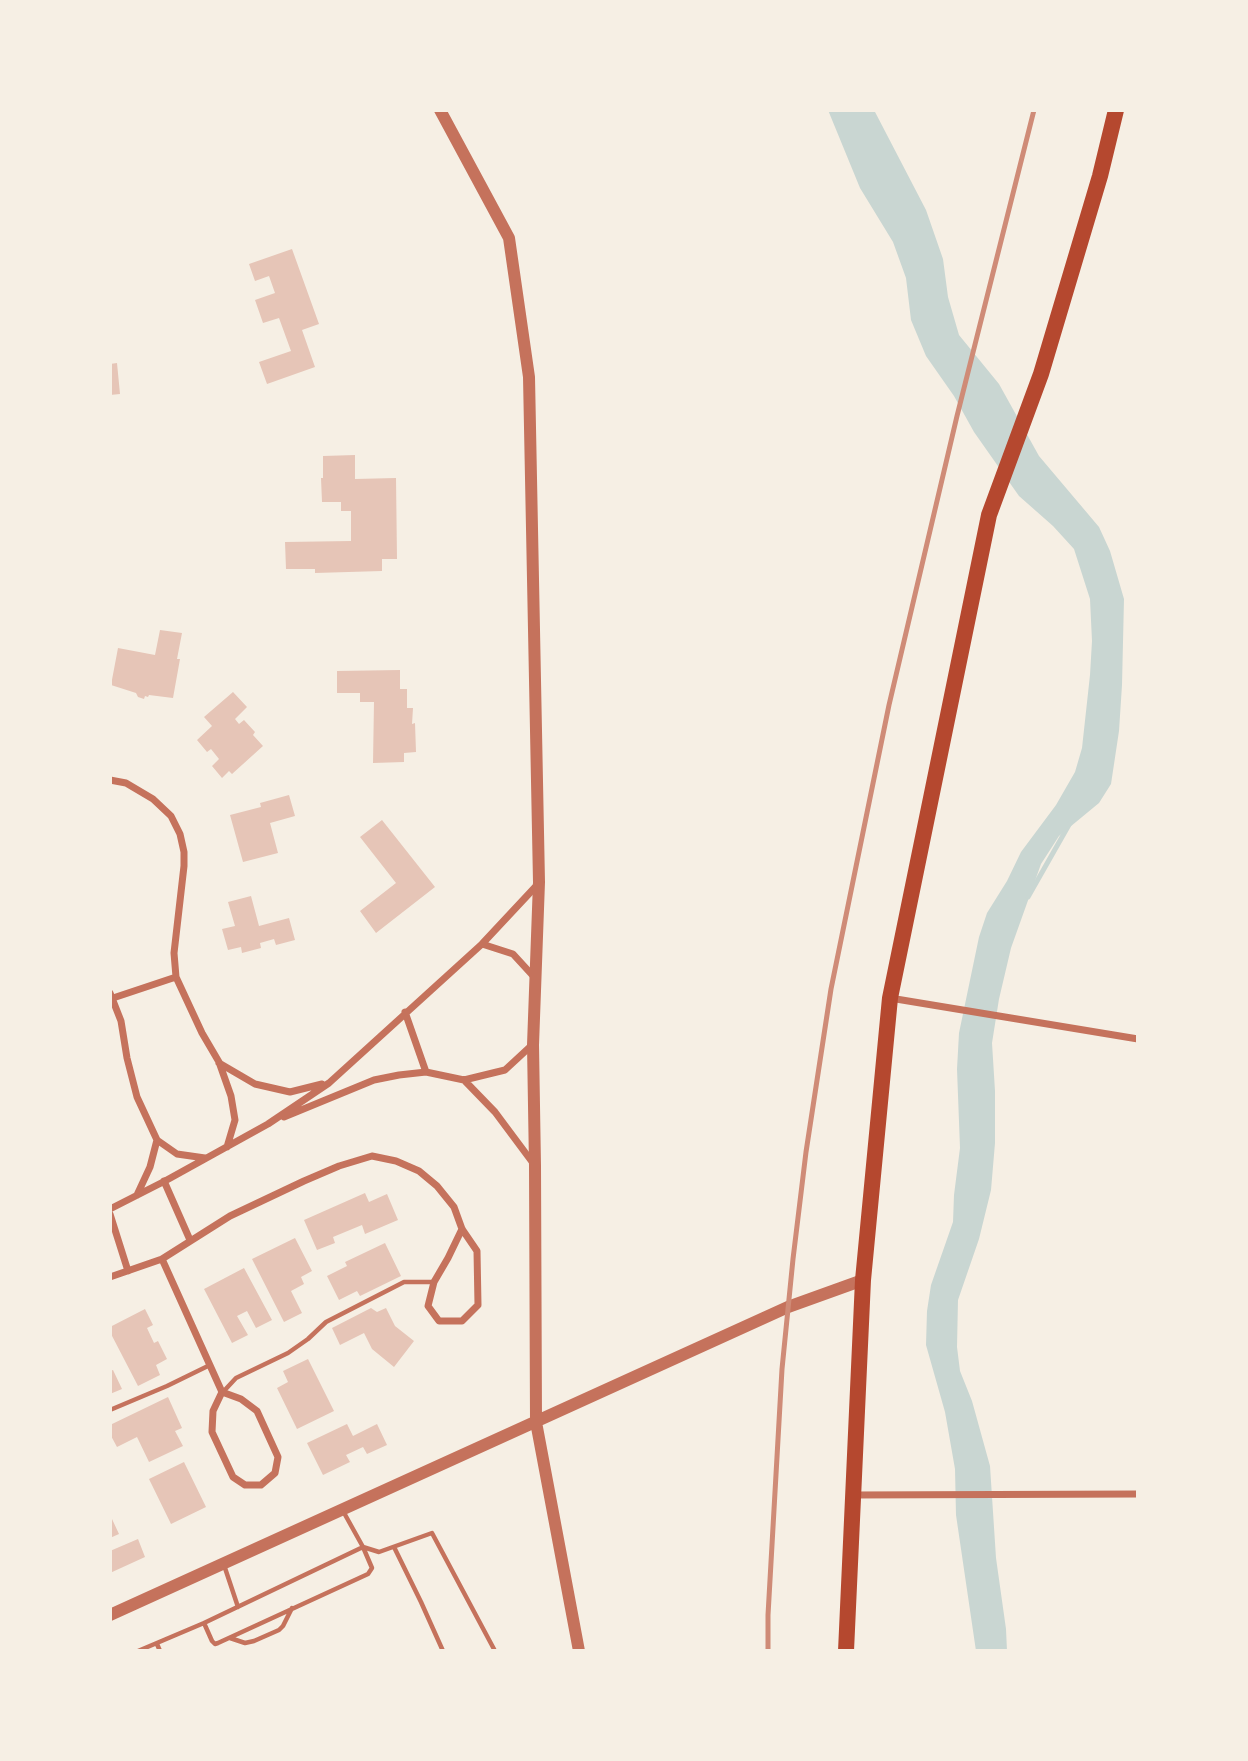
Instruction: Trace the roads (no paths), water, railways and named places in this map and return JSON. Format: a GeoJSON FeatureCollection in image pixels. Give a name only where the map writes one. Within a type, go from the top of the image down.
{"type":"FeatureCollection","features":[{"type":"Feature","properties":{"kind":"main road"},"geometry":{"type":"LineString","coordinates":[[846,1651],[863,1280],[890,998],[989,515],[1041,374],[1100,176],[1116,110]]}},
{"type":"Feature","properties":{"kind":"street"},"geometry":{"type":"LineString","coordinates":[[440,110],[509,238],[529,377],[539,882],[533,1045],[536,1422],[579,1651]]}},
{"type":"Feature","properties":{"kind":"street"},"geometry":{"type":"LineString","coordinates":[[110,780],[126,783],[153,799],[171,816],[180,834],[184,866],[174,953],[176,977],[219,1062],[231,1096],[235,1120],[227,1147]]}},
{"type":"Feature","properties":{"kind":"street"},"geometry":{"type":"LineString","coordinates":[[128,1271],[110,1211],[268,1124],[329,1083],[482,944],[539,882]]}},
{"type":"Feature","properties":{"kind":"street"},"geometry":{"type":"LineString","coordinates":[[482,944],[513,954],[535,978]]}},
{"type":"Feature","properties":{"kind":"street"},"geometry":{"type":"LineString","coordinates":[[176,977],[112,996],[121,1021],[137,1097],[157,1140],[177,1154],[205,1158]]}},
{"type":"Feature","properties":{"kind":"street"},"geometry":{"type":"LineString","coordinates":[[890,998],[1138,1040]]}},
{"type":"Feature","properties":{"kind":"street"},"geometry":{"type":"LineString","coordinates":[[405,1013],[426,1072]]}},
{"type":"Feature","properties":{"kind":"street"},"geometry":{"type":"LineString","coordinates":[[268,1124],[374,1080],[426,1072],[464,1080],[505,1070],[533,1045]]}},
{"type":"Feature","properties":{"kind":"street"},"geometry":{"type":"LineString","coordinates":[[219,1062],[255,1084],[290,1092],[329,1083]]}},
{"type":"Feature","properties":{"kind":"street"},"geometry":{"type":"LineString","coordinates":[[464,1080],[495,1112],[536,1166]]}},
{"type":"Feature","properties":{"kind":"street"},"geometry":{"type":"LineString","coordinates":[[136,1195],[149,1167],[157,1140]]}},
{"type":"Feature","properties":{"kind":"street"},"geometry":{"type":"LineString","coordinates":[[110,1278],[162,1259],[230,1216],[304,1181],[372,1156],[396,1161],[419,1171],[437,1186],[454,1207],[462,1229],[477,1251],[478,1305],[462,1321],[439,1321],[428,1306],[433,1282],[462,1229]]}},
{"type":"Feature","properties":{"kind":"street"},"geometry":{"type":"LineString","coordinates":[[164,1181],[190,1240]]}},
{"type":"Feature","properties":{"kind":"street"},"geometry":{"type":"LineString","coordinates":[[162,1259],[222,1392],[241,1399],[257,1411],[278,1457],[275,1473],[261,1485],[245,1485],[233,1477],[212,1432],[213,1411],[222,1392]]}},
{"type":"Feature","properties":{"kind":"street"},"geometry":{"type":"LineString","coordinates":[[110,1615],[788,1307],[863,1280]]}},
{"type":"Feature","properties":{"kind":"street"},"geometry":{"type":"LineString","coordinates":[[853,1494],[1138,1494]]}},
{"type":"Feature","properties":{"kind":"lane"},"geometry":{"type":"LineString","coordinates":[[222,1392],[236,1378],[288,1353],[326,1322],[404,1282],[433,1282]]}},
{"type":"Feature","properties":{"kind":"lane"},"geometry":{"type":"LineString","coordinates":[[110,1410],[167,1387],[210,1365]]}},
{"type":"Feature","properties":{"kind":"lane"},"geometry":{"type":"LineString","coordinates":[[204,1623],[210,1639],[215,1644],[368,1574],[372,1568],[342,1510]]}},
{"type":"Feature","properties":{"kind":"lane"},"geometry":{"type":"LineString","coordinates":[[138,1651],[204,1623],[363,1547],[379,1552],[432,1533],[495,1651]]}},
{"type":"Feature","properties":{"kind":"lane"},"geometry":{"type":"LineString","coordinates":[[394,1547],[443,1651]]}},
{"type":"Feature","properties":{"kind":"lane"},"geometry":{"type":"LineString","coordinates":[[223,1563],[238,1607]]}},
{"type":"Feature","properties":{"kind":"lane"},"geometry":{"type":"LineString","coordinates":[[229,1638],[245,1643],[279,1630],[292,1608]]}},
{"type":"Feature","properties":{"kind":"lane"},"geometry":{"type":"LineString","coordinates":[[157,1644],[160,1651]]}},
{"type":"Feature","properties":{"kind":"waterway"},"geometry":{"type":"LineString","coordinates":[[1028,897],[1070,823]]}},
{"type":"Feature","properties":{"kind":"railway"},"geometry":{"type":"LineString","coordinates":[[768,1651],[782,1369],[806,1152],[831,989],[889,705],[957,416],[1034,110]]}}]}
